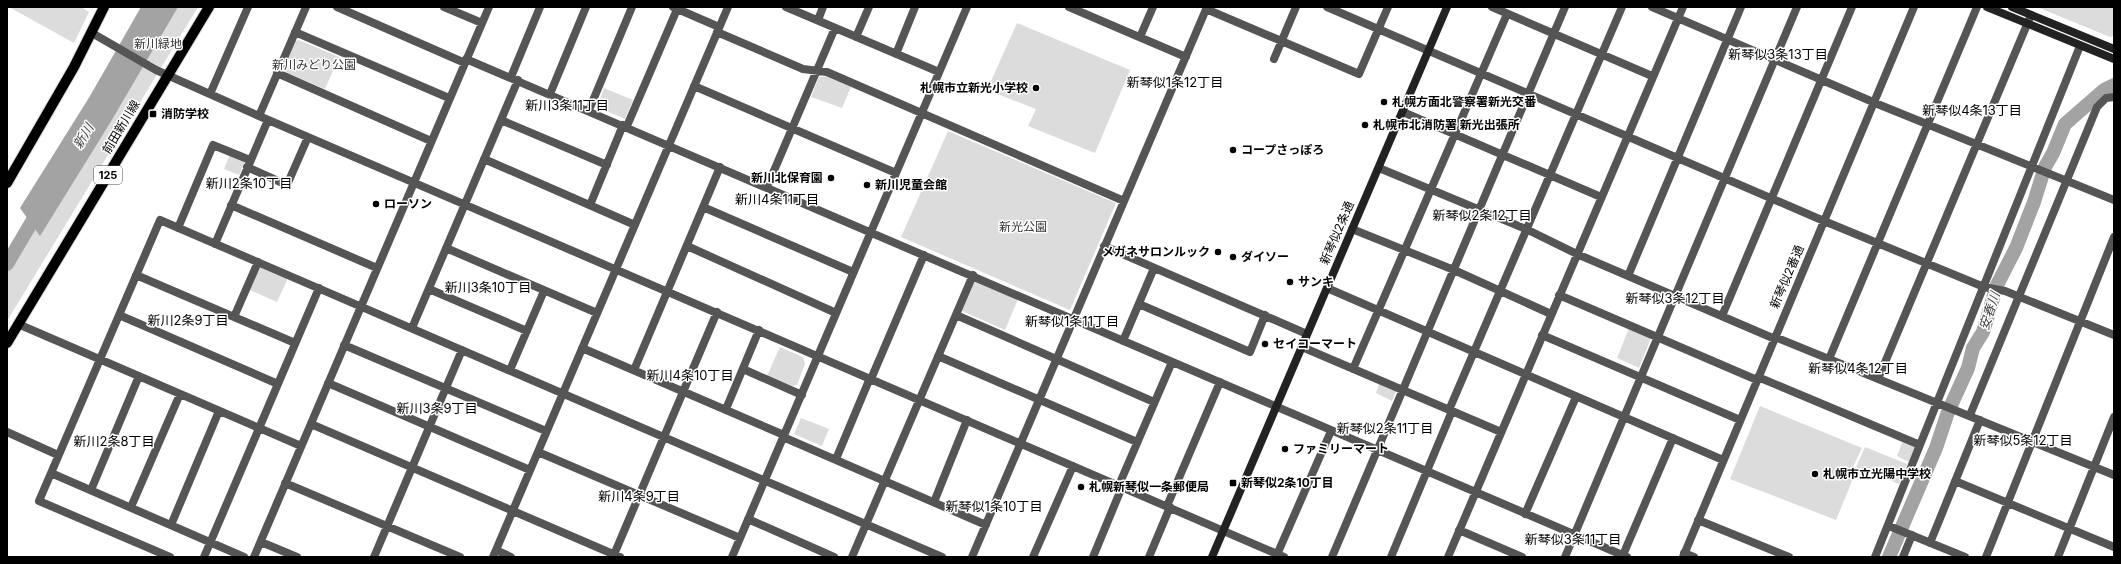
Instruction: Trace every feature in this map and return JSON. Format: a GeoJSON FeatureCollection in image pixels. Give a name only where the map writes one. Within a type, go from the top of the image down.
{"type":"FeatureCollection","features":[{"type":"Feature","properties":{"kind":"main road"},"geometry":{"type":"LineString","coordinates":[[7,183],[92,33],[104,7]]}},
{"type":"Feature","properties":{"kind":"main road","name":"前田新川線"},"geometry":{"type":"LineString","coordinates":[[7,343],[209,7]]}},
{"type":"Feature","properties":{"kind":"street"},"geometry":{"type":"LineString","coordinates":[[210,94],[248,7]]}},
{"type":"Feature","properties":{"kind":"street"},"geometry":{"type":"LineString","coordinates":[[258,116],[306,7]]}},
{"type":"Feature","properties":{"kind":"street"},"geometry":{"type":"LineString","coordinates":[[337,7],[589,110],[1475,493],[1625,556],[1673,438]]}},
{"type":"Feature","properties":{"kind":"street"},"geometry":{"type":"LineString","coordinates":[[444,7],[482,23]]}},
{"type":"Feature","properties":{"kind":"street"},"geometry":{"type":"LineString","coordinates":[[254,557],[489,7]]}},
{"type":"Feature","properties":{"kind":"street"},"geometry":{"type":"LineString","coordinates":[[412,328],[501,120],[540,7]]}},
{"type":"Feature","properties":{"kind":"street"},"geometry":{"type":"LineString","coordinates":[[550,94],[586,7]]}},
{"type":"Feature","properties":{"kind":"street"},"geometry":{"type":"LineString","coordinates":[[589,110],[632,7]]}},
{"type":"Feature","properties":{"kind":"street"},"geometry":{"type":"LineString","coordinates":[[512,557],[494,554],[728,7]]}},
{"type":"Feature","properties":{"kind":"street"},"geometry":{"type":"LineString","coordinates":[[786,7],[939,72]]}},
{"type":"Feature","properties":{"kind":"street"},"geometry":{"type":"LineString","coordinates":[[818,20],[823,7]]}},
{"type":"Feature","properties":{"kind":"street"},"geometry":{"type":"LineString","coordinates":[[856,37],[869,7]]}},
{"type":"Feature","properties":{"kind":"street"},"geometry":{"type":"LineString","coordinates":[[896,54],[915,7]]}},
{"type":"Feature","properties":{"kind":"street"},"geometry":{"type":"LineString","coordinates":[[732,557],[967,7]]}},
{"type":"Feature","properties":{"kind":"street"},"geometry":{"type":"LineString","coordinates":[[1069,7],[1186,57]]}},
{"type":"Feature","properties":{"kind":"street"},"geometry":{"type":"LineString","coordinates":[[1140,37],[1153,7]]}},
{"type":"Feature","properties":{"kind":"street"},"geometry":{"type":"LineString","coordinates":[[1274,59],[1296,7]]}},
{"type":"Feature","properties":{"kind":"street"},"geometry":{"type":"LineString","coordinates":[[1327,7],[1824,221],[1927,263],[1992,288],[2019,296],[2114,335]]}},
{"type":"Feature","properties":{"kind":"street"},"geometry":{"type":"LineString","coordinates":[[972,557],[1207,8],[1359,74],[1388,7]]}},
{"type":"Feature","properties":{"kind":"street","name":"新琴似2条通"},"geometry":{"type":"LineString","coordinates":[[1212,557],[1448,7]]}},
{"type":"Feature","properties":{"kind":"street"},"geometry":{"type":"LineString","coordinates":[[1492,7],[1652,76]]}},
{"type":"Feature","properties":{"kind":"street"},"geometry":{"type":"LineString","coordinates":[[1332,557],[1566,7]]}},
{"type":"Feature","properties":{"kind":"street"},"geometry":{"type":"LineString","coordinates":[[1391,557],[1427,471],[1474,351],[1622,7]]}},
{"type":"Feature","properties":{"kind":"street"},"geometry":{"type":"LineString","coordinates":[[1652,7],[1874,102],[2114,200]]}},
{"type":"Feature","properties":{"kind":"street"},"geometry":{"type":"LineString","coordinates":[[1448,557],[1626,136],[1683,7]]}},
{"type":"Feature","properties":{"kind":"street"},"geometry":{"type":"LineString","coordinates":[[1628,276],[1741,7]]}},
{"type":"Feature","properties":{"kind":"street"},"geometry":{"type":"LineString","coordinates":[[1565,557],[1797,7]]}},
{"type":"Feature","properties":{"kind":"street"},"geometry":{"type":"LineString","coordinates":[[1722,316],[1852,7]]}},
{"type":"Feature","properties":{"kind":"street","name":"新琴似2番通"},"geometry":{"type":"LineString","coordinates":[[1684,555],[1914,7]]}},
{"type":"Feature","properties":{"kind":"street"},"geometry":{"type":"LineString","coordinates":[[1829,359],[1977,7]]}},
{"type":"Feature","properties":{"kind":"street"},"geometry":{"type":"LineString","coordinates":[[1987,7],[2080,46],[2114,58]]}},
{"type":"Feature","properties":{"kind":"street"},"geometry":{"type":"LineString","coordinates":[[2012,7],[2114,49]]}},
{"type":"Feature","properties":{"kind":"street"},"geometry":{"type":"LineString","coordinates":[[590,205],[676,8],[718,30],[803,69],[827,72],[1124,201]]}},
{"type":"Feature","properties":{"kind":"street"},"geometry":{"type":"LineString","coordinates":[[1353,369],[1507,14]]}},
{"type":"Feature","properties":{"kind":"street"},"geometry":{"type":"LineString","coordinates":[[1878,379],[2031,15]]}},
{"type":"Feature","properties":{"kind":"street"},"geometry":{"type":"LineString","coordinates":[[767,187],[835,28]]}},
{"type":"Feature","properties":{"kind":"street"},"geometry":{"type":"LineString","coordinates":[[295,32],[449,98]]}},
{"type":"Feature","properties":{"kind":"street"},"geometry":{"type":"LineString","coordinates":[[92,33],[156,70],[258,116],[818,355],[1279,556],[1331,430]]}},
{"type":"Feature","properties":{"kind":"street"},"geometry":{"type":"LineString","coordinates":[[1875,557],[1892,527],[1920,445],[1942,404],[1992,288],[2040,170],[2080,46]]}},
{"type":"Feature","properties":{"kind":"street"},"geometry":{"type":"LineString","coordinates":[[277,73],[431,141]]}},
{"type":"Feature","properties":{"kind":"street"},"geometry":{"type":"LineString","coordinates":[[694,86],[793,127],[896,173]]}},
{"type":"Feature","properties":{"kind":"street"},"geometry":{"type":"LineString","coordinates":[[1970,416],[2097,107],[2106,98],[2114,97]]}},
{"type":"Feature","properties":{"kind":"street"},"geometry":{"type":"LineString","coordinates":[[1403,112],[1455,133],[1601,197]]}},
{"type":"Feature","properties":{"kind":"street"},"geometry":{"type":"LineString","coordinates":[[215,244],[268,120]]}},
{"type":"Feature","properties":{"kind":"street"},"geometry":{"type":"LineString","coordinates":[[501,120],[607,165]]}},
{"type":"Feature","properties":{"kind":"street"},"geometry":{"type":"LineString","coordinates":[[178,228],[213,145],[287,185],[308,137]]}},
{"type":"Feature","properties":{"kind":"street"},"geometry":{"type":"LineString","coordinates":[[484,159],[634,224]]}},
{"type":"Feature","properties":{"kind":"street"},"geometry":{"type":"LineString","coordinates":[[634,370],[720,167]]}},
{"type":"Feature","properties":{"kind":"street"},"geometry":{"type":"LineString","coordinates":[[1379,168],[1480,209],[1526,229],[1577,254],[1722,316],[2114,475]]}},
{"type":"Feature","properties":{"kind":"street"},"geometry":{"type":"LineString","coordinates":[[231,205],[377,268]]}},
{"type":"Feature","properties":{"kind":"street"},"geometry":{"type":"LineString","coordinates":[[703,207],[853,272]]}},
{"type":"Feature","properties":{"kind":"street"},"geometry":{"type":"LineString","coordinates":[[170,557],[39,501],[160,220],[942,557]]}},
{"type":"Feature","properties":{"kind":"street"},"geometry":{"type":"LineString","coordinates":[[1352,229],[1454,270],[1551,314]]}},
{"type":"Feature","properties":{"kind":"street"},"geometry":{"type":"LineString","coordinates":[[1986,557],[2114,238]]}},
{"type":"Feature","properties":{"kind":"street"},"geometry":{"type":"LineString","coordinates":[[687,246],[836,313]]}},
{"type":"Feature","properties":{"kind":"street"},"geometry":{"type":"LineString","coordinates":[[1104,246],[1307,334]]}},
{"type":"Feature","properties":{"kind":"street"},"geometry":{"type":"LineString","coordinates":[[446,248],[597,313]]}},
{"type":"Feature","properties":{"kind":"street"},"geometry":{"type":"LineString","coordinates":[[836,459],[924,255]]}},
{"type":"Feature","properties":{"kind":"street"},"geometry":{"type":"LineString","coordinates":[[234,317],[258,262]]}},
{"type":"Feature","properties":{"kind":"street"},"geometry":{"type":"LineString","coordinates":[[1123,341],[1154,268]]}},
{"type":"Feature","properties":{"kind":"street"},"geometry":{"type":"LineString","coordinates":[[136,275],[295,343]]}},
{"type":"Feature","properties":{"kind":"street"},"geometry":{"type":"LineString","coordinates":[[852,557],[973,275]]}},
{"type":"Feature","properties":{"kind":"street"},"geometry":{"type":"LineString","coordinates":[[204,557],[318,288]]}},
{"type":"Feature","properties":{"kind":"street"},"geometry":{"type":"LineString","coordinates":[[1327,288],[1723,460]]}},
{"type":"Feature","properties":{"kind":"street"},"geometry":{"type":"LineString","coordinates":[[429,289],[527,331]]}},
{"type":"Feature","properties":{"kind":"street"},"geometry":{"type":"LineString","coordinates":[[510,370],[544,291]]}},
{"type":"Feature","properties":{"kind":"street"},"geometry":{"type":"LineString","coordinates":[[1559,295],[1758,379],[1920,445]]}},
{"type":"Feature","properties":{"kind":"street"},"geometry":{"type":"LineString","coordinates":[[1139,304],[1250,352],[1265,315]]}},
{"type":"Feature","properties":{"kind":"street"},"geometry":{"type":"LineString","coordinates":[[311,424],[616,556],[639,495],[717,312]]}},
{"type":"Feature","properties":{"kind":"street"},"geometry":{"type":"LineString","coordinates":[[119,315],[278,384]]}},
{"type":"Feature","properties":{"kind":"street"},"geometry":{"type":"LineString","coordinates":[[956,315],[1154,402]]}},
{"type":"Feature","properties":{"kind":"street"},"geometry":{"type":"LineString","coordinates":[[18,324],[301,446]]}},
{"type":"Feature","properties":{"kind":"street"},"geometry":{"type":"LineString","coordinates":[[726,409],[759,330]]}},
{"type":"Feature","properties":{"kind":"street"},"geometry":{"type":"LineString","coordinates":[[1542,335],[1740,420]]}},
{"type":"Feature","properties":{"kind":"street"},"geometry":{"type":"LineString","coordinates":[[344,345],[546,431]]}},
{"type":"Feature","properties":{"kind":"street"},"geometry":{"type":"LineString","coordinates":[[1302,347],[1501,432]]}},
{"type":"Feature","properties":{"kind":"street"},"geometry":{"type":"LineString","coordinates":[[582,348],[726,409],[986,525]]}},
{"type":"Feature","properties":{"kind":"street"},"geometry":{"type":"LineString","coordinates":[[374,557],[462,350]]}},
{"type":"Feature","properties":{"kind":"street"},"geometry":{"type":"LineString","coordinates":[[938,356],[1137,442]]}},
{"type":"Feature","properties":{"kind":"street"},"geometry":{"type":"LineString","coordinates":[[1093,557],[1137,442],[1172,362]]}},
{"type":"Feature","properties":{"kind":"street"},"geometry":{"type":"LineString","coordinates":[[743,369],[802,395]]}},
{"type":"Feature","properties":{"kind":"street"},"geometry":{"type":"LineString","coordinates":[[91,490],[139,376]]}},
{"type":"Feature","properties":{"kind":"street"},"geometry":{"type":"LineString","coordinates":[[1148,557],[1220,382]]}},
{"type":"Feature","properties":{"kind":"street"},"geometry":{"type":"LineString","coordinates":[[328,383],[530,470]]}},
{"type":"Feature","properties":{"kind":"street"},"geometry":{"type":"LineString","coordinates":[[131,508],[180,394]]}},
{"type":"Feature","properties":{"kind":"street"},"geometry":{"type":"LineString","coordinates":[[1525,514],[1576,396]]}},
{"type":"Feature","properties":{"kind":"street"},"geometry":{"type":"LineString","coordinates":[[171,525],[219,411]]}},
{"type":"Feature","properties":{"kind":"street"},"geometry":{"type":"LineString","coordinates":[[2058,557],[2114,417]]}},
{"type":"Feature","properties":{"kind":"street"},"geometry":{"type":"LineString","coordinates":[[934,502],[967,420]]}},
{"type":"Feature","properties":{"kind":"street"},"geometry":{"type":"LineString","coordinates":[[1930,543],[1980,420]]}},
{"type":"Feature","properties":{"kind":"street"},"geometry":{"type":"LineString","coordinates":[[7,432],[58,455]]}},
{"type":"Feature","properties":{"kind":"street"},"geometry":{"type":"LineString","coordinates":[[538,452],[740,538]]}},
{"type":"Feature","properties":{"kind":"street"},"geometry":{"type":"LineString","coordinates":[[1033,557],[1073,466]]}},
{"type":"Feature","properties":{"kind":"street"},"geometry":{"type":"LineString","coordinates":[[51,473],[244,557]]}},
{"type":"Feature","properties":{"kind":"street"},"geometry":{"type":"LineString","coordinates":[[1955,481],[2114,546]]}},
{"type":"Feature","properties":{"kind":"street"},"geometry":{"type":"LineString","coordinates":[[285,483],[460,557]]}},
{"type":"Feature","properties":{"kind":"street"},"geometry":{"type":"LineString","coordinates":[[748,519],[834,557]]}},
{"type":"Feature","properties":{"kind":"street"},"geometry":{"type":"LineString","coordinates":[[1698,520],[1789,557]]}},
{"type":"Feature","properties":{"kind":"street"},"geometry":{"type":"LineString","coordinates":[[1892,527],[1965,557]]}},
{"type":"Feature","properties":{"kind":"street"},"geometry":{"type":"LineString","coordinates":[[1459,530],[1522,557]]}},
{"type":"Feature","properties":{"kind":"street"},"geometry":{"type":"LineString","coordinates":[[1903,557],[1912,535]]}},
{"type":"Feature","properties":{"kind":"street"},"geometry":{"type":"LineString","coordinates":[[261,542],[297,557]]}},
{"type":"Feature","properties":{"kind":"street"},"geometry":{"type":"LineString","coordinates":[[1684,555],[1694,557]]}},
{"type":"Feature","properties":{"kind":"green space"},"geometry":{"type":"Polygon","coordinates":[[[9,7],[81,7],[89,12],[74,43],[9,7]]]}},
{"type":"Feature","properties":{"kind":"green space","name":"新川緑地"},"geometry":{"type":"Polygon","coordinates":[[[165,7],[198,7],[7,321],[7,272],[165,7]]]}},
{"type":"Feature","properties":{"kind":"green space"},"geometry":{"type":"Polygon","coordinates":[[[2037,7],[2114,7],[2114,35],[2110,37],[2037,7]]]}},
{"type":"Feature","properties":{"kind":"green space"},"geometry":{"type":"Polygon","coordinates":[[[1017,23],[1130,70],[1095,153],[1028,126],[1036,109],[987,90],[1017,23]]]}},
{"type":"Feature","properties":{"kind":"green space","name":"新川みどり公園"},"geometry":{"type":"Polygon","coordinates":[[[299,40],[339,57],[325,89],[285,72],[284,68],[295,41],[299,40]]]}},
{"type":"Feature","properties":{"kind":"green space"},"geometry":{"type":"Polygon","coordinates":[[[827,76],[851,87],[842,108],[811,97],[819,77],[827,76]]]}},
{"type":"Feature","properties":{"kind":"green space"},"geometry":{"type":"Polygon","coordinates":[[[604,88],[633,100],[625,119],[597,107],[604,88]]]}},
{"type":"Feature","properties":{"kind":"green space","name":"新光公園"},"geometry":{"type":"Polygon","coordinates":[[[948,131],[1116,203],[1070,310],[901,237],[948,131]]]}},
{"type":"Feature","properties":{"kind":"green space"},"geometry":{"type":"Polygon","coordinates":[[[230,154],[245,161],[239,175],[224,169],[230,154]]]}},
{"type":"Feature","properties":{"kind":"green space"},"geometry":{"type":"Polygon","coordinates":[[[260,267],[288,278],[277,302],[250,290],[260,267]]]}},
{"type":"Feature","properties":{"kind":"green space"},"geometry":{"type":"Polygon","coordinates":[[[975,280],[1018,299],[1005,330],[962,311],[975,280]]]}},
{"type":"Feature","properties":{"kind":"green space"},"geometry":{"type":"Polygon","coordinates":[[[1629,328],[1651,338],[1639,368],[1617,358],[1629,328]]]}},
{"type":"Feature","properties":{"kind":"green space"},"geometry":{"type":"Polygon","coordinates":[[[780,347],[803,357],[805,364],[797,385],[793,386],[767,376],[780,347]]]}},
{"type":"Feature","properties":{"kind":"green space"},"geometry":{"type":"Polygon","coordinates":[[[1379,384],[1396,391],[1392,401],[1376,393],[1379,384]]]}},
{"type":"Feature","properties":{"kind":"green space"},"geometry":{"type":"Polygon","coordinates":[[[1760,406],[1862,448],[1853,467],[1857,469],[1836,520],[1730,479],[1760,406]]]}},
{"type":"Feature","properties":{"kind":"green space"},"geometry":{"type":"Polygon","coordinates":[[[801,418],[829,429],[822,446],[794,434],[801,418]]]}},
{"type":"Feature","properties":{"kind":"green space"},"geometry":{"type":"Polygon","coordinates":[[[1903,440],[1916,446],[1909,462],[1897,456],[1903,440]]]}},
{"type":"Feature","properties":{"kind":"green space"},"geometry":{"type":"Polygon","coordinates":[[[1865,447],[1907,464],[1899,484],[1856,467],[1865,447]]]}},
{"type":"Feature","properties":{"kind":"water"},"geometry":{"type":"Polygon","coordinates":[[[141,7],[178,7],[110,123],[40,236],[20,208],[90,96],[141,7]]]}},
{"type":"Feature","properties":{"kind":"waterway","name":"安春川"},"geometry":{"type":"LineString","coordinates":[[1889,557],[1936,448],[1948,412],[1968,368],[1973,348],[1983,332],[1997,285],[2016,248],[2034,202],[2045,167],[2053,153],[2065,124],[2104,90],[2114,85]]}},
{"type":"Feature","properties":{"kind":"waterway","name":"新川"},"geometry":{"type":"LineString","coordinates":[[7,264],[40,208]]}},
{"type":"Feature","properties":{"kind":"place","name":"札幌市立新光小学校"},"geometry":{"type":"Point","coordinates":[1036,88]}},
{"type":"Feature","properties":{"kind":"place","name":"札幌方面北警察署新光交番"},"geometry":{"type":"Point","coordinates":[1384,102]}},
{"type":"Feature","properties":{"kind":"place","name":"消防学校"},"geometry":{"type":"Point","coordinates":[153,114]}},
{"type":"Feature","properties":{"kind":"place","name":"札幌市北消防署 新光出張所"},"geometry":{"type":"Point","coordinates":[1365,125]}},
{"type":"Feature","properties":{"kind":"place","name":"コープさっぽろ"},"geometry":{"type":"Point","coordinates":[1233,150]}},
{"type":"Feature","properties":{"kind":"place","name":"新川北保育園"},"geometry":{"type":"Point","coordinates":[831,178]}},
{"type":"Feature","properties":{"kind":"place","name":"新川児童会館"},"geometry":{"type":"Point","coordinates":[867,185]}},
{"type":"Feature","properties":{"kind":"place","name":"ローソン"},"geometry":{"type":"Point","coordinates":[376,204]}},
{"type":"Feature","properties":{"kind":"place","name":"メガネサロンルック"},"geometry":{"type":"Point","coordinates":[1218,252]}},
{"type":"Feature","properties":{"kind":"place","name":"ダイソー"},"geometry":{"type":"Point","coordinates":[1233,257]}},
{"type":"Feature","properties":{"kind":"place","name":"サンキ"},"geometry":{"type":"Point","coordinates":[1290,282]}},
{"type":"Feature","properties":{"kind":"place","name":"セイコーマート"},"geometry":{"type":"Point","coordinates":[1265,344]}},
{"type":"Feature","properties":{"kind":"place","name":"ファミリーマート"},"geometry":{"type":"Point","coordinates":[1285,449]}},
{"type":"Feature","properties":{"kind":"place","name":"札幌市立光陽中学校"},"geometry":{"type":"Point","coordinates":[1815,474]}},
{"type":"Feature","properties":{"kind":"place","name":"新琴似2条10丁目"},"geometry":{"type":"Point","coordinates":[1233,483]}},
{"type":"Feature","properties":{"kind":"place","name":"札幌新琴似一条郵便局"},"geometry":{"type":"Point","coordinates":[1081,487]}},
{"type":"Feature","properties":{"kind":"district","name":"新琴似3条13丁目"},"geometry":{"type":"Point","coordinates":[1778,54]}},
{"type":"Feature","properties":{"kind":"district","name":"新琴似1条12丁目"},"geometry":{"type":"Point","coordinates":[1175,82]}},
{"type":"Feature","properties":{"kind":"district","name":"新川3条11丁目"},"geometry":{"type":"Point","coordinates":[567,105]}},
{"type":"Feature","properties":{"kind":"district","name":"新琴似4条13丁目"},"geometry":{"type":"Point","coordinates":[1972,110]}},
{"type":"Feature","properties":{"kind":"district","name":"新川2条10丁目"},"geometry":{"type":"Point","coordinates":[249,183]}},
{"type":"Feature","properties":{"kind":"district","name":"新川4条11丁目"},"geometry":{"type":"Point","coordinates":[777,199]}},
{"type":"Feature","properties":{"kind":"district","name":"新琴似2条12丁目"},"geometry":{"type":"Point","coordinates":[1482,215]}},
{"type":"Feature","properties":{"kind":"district","name":"新川3条10丁目"},"geometry":{"type":"Point","coordinates":[488,287]}},
{"type":"Feature","properties":{"kind":"district","name":"新琴似3条12丁目"},"geometry":{"type":"Point","coordinates":[1675,298]}},
{"type":"Feature","properties":{"kind":"district","name":"新川2条9丁目"},"geometry":{"type":"Point","coordinates":[188,320]}},
{"type":"Feature","properties":{"kind":"district","name":"新琴似1条11丁目"},"geometry":{"type":"Point","coordinates":[1072,321]}},
{"type":"Feature","properties":{"kind":"district","name":"新琴似4条12丁目"},"geometry":{"type":"Point","coordinates":[1858,368]}},
{"type":"Feature","properties":{"kind":"district","name":"新川4条10丁目"},"geometry":{"type":"Point","coordinates":[690,375]}},
{"type":"Feature","properties":{"kind":"district","name":"新川3条9丁目"},"geometry":{"type":"Point","coordinates":[437,408]}},
{"type":"Feature","properties":{"kind":"district","name":"新琴似2条11丁目"},"geometry":{"type":"Point","coordinates":[1385,428]}},
{"type":"Feature","properties":{"kind":"district","name":"新琴似5条12丁目"},"geometry":{"type":"Point","coordinates":[2023,440]}},
{"type":"Feature","properties":{"kind":"district","name":"新川2条8丁目"},"geometry":{"type":"Point","coordinates":[114,441]}},
{"type":"Feature","properties":{"kind":"district","name":"新川4条9丁目"},"geometry":{"type":"Point","coordinates":[639,496]}},
{"type":"Feature","properties":{"kind":"district","name":"新琴似1条10丁目"},"geometry":{"type":"Point","coordinates":[994,506]}},
{"type":"Feature","properties":{"kind":"district","name":"新琴似3条11丁目"},"geometry":{"type":"Point","coordinates":[1573,539]}}]}
